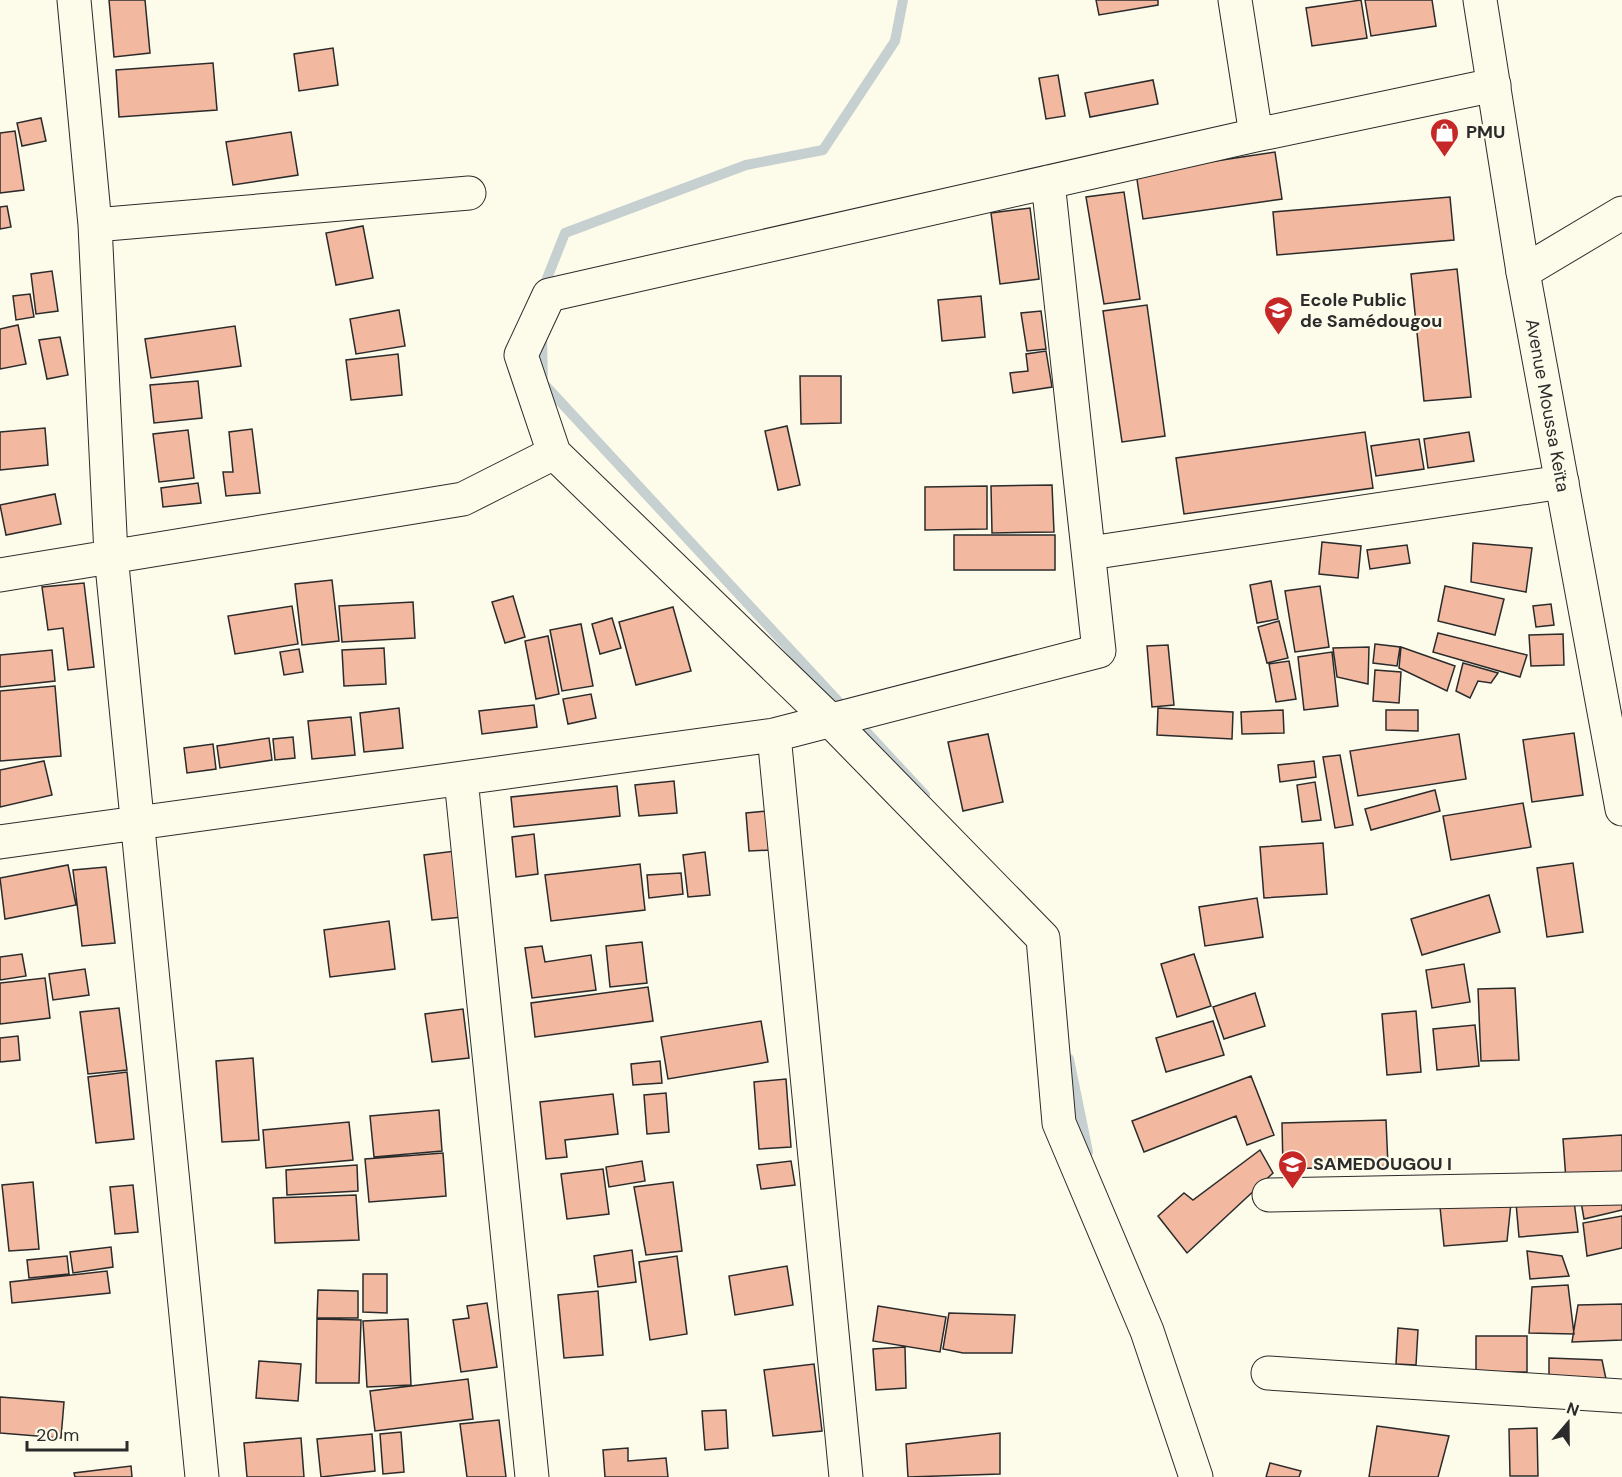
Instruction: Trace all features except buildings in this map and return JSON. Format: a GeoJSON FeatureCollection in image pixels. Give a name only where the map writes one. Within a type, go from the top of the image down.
{"type":"FeatureCollection","features":[{"type":"Feature","properties":{"kind":"street"},"geometry":{"type":"LineString","coordinates":[[74,0],[95,225],[111,555],[202,1477]]}},
{"type":"Feature","properties":{"kind":"street"},"geometry":{"type":"LineString","coordinates":[[1235,0],[1256,135]]}},
{"type":"Feature","properties":{"kind":"street","name":"Avenue Moussa Keïta"},"geometry":{"type":"LineString","coordinates":[[1480,0],[1523,272],[1622,808]]}},
{"type":"Feature","properties":{"kind":"street"},"geometry":{"type":"LineString","coordinates":[[1196,1477],[1147,1331],[1059,1123],[1043,938],[829,719],[554,453],[521,355],[549,295],[1256,135],[1494,86]]}},
{"type":"Feature","properties":{"kind":"street"},"geometry":{"type":"LineString","coordinates":[[0,842],[774,735],[1099,651],[1048,182]]}},
{"type":"Feature","properties":{"kind":"street"},"geometry":{"type":"LineString","coordinates":[[95,225],[469,193]]}},
{"type":"Feature","properties":{"kind":"street"},"geometry":{"type":"LineString","coordinates":[[1523,272],[1622,213]]}},
{"type":"Feature","properties":{"kind":"street"},"geometry":{"type":"LineString","coordinates":[[0,575],[463,498],[554,453]]}},
{"type":"Feature","properties":{"kind":"street"},"geometry":{"type":"LineString","coordinates":[[1090,553],[1562,482]]}},
{"type":"Feature","properties":{"kind":"street"},"geometry":{"type":"LineString","coordinates":[[774,735],[846,1477]]}},
{"type":"Feature","properties":{"kind":"street"},"geometry":{"type":"LineString","coordinates":[[461,779],[532,1477]]}},
{"type":"Feature","properties":{"kind":"street"},"geometry":{"type":"LineString","coordinates":[[1269,1195],[1622,1188]]}},
{"type":"Feature","properties":{"kind":"street"},"geometry":{"type":"LineString","coordinates":[[1268,1373],[1622,1396]]}},
{"type":"Feature","properties":{"kind":"waterway"},"geometry":{"type":"LineString","coordinates":[[542,291],[565,233],[746,165],[823,150],[895,41],[903,0]]}},
{"type":"Feature","properties":{"kind":"waterway"},"geometry":{"type":"LineString","coordinates":[[542,334],[543,383],[925,795]]}},
{"type":"Feature","properties":{"kind":"waterway"},"geometry":{"type":"LineString","coordinates":[[1069,1059],[1088,1152]]}},
{"type":"Feature","properties":{"kind":"place","name":"PMU"},"geometry":{"type":"Point","coordinates":[1445,158]}},
{"type":"Feature","properties":{"kind":"place","name":"Ecole Public de Samédougou"},"geometry":{"type":"Point","coordinates":[1279,336]}},
{"type":"Feature","properties":{"kind":"place","name":"SAMEDOUGOU I"},"geometry":{"type":"Point","coordinates":[1292,1190]}}]}
